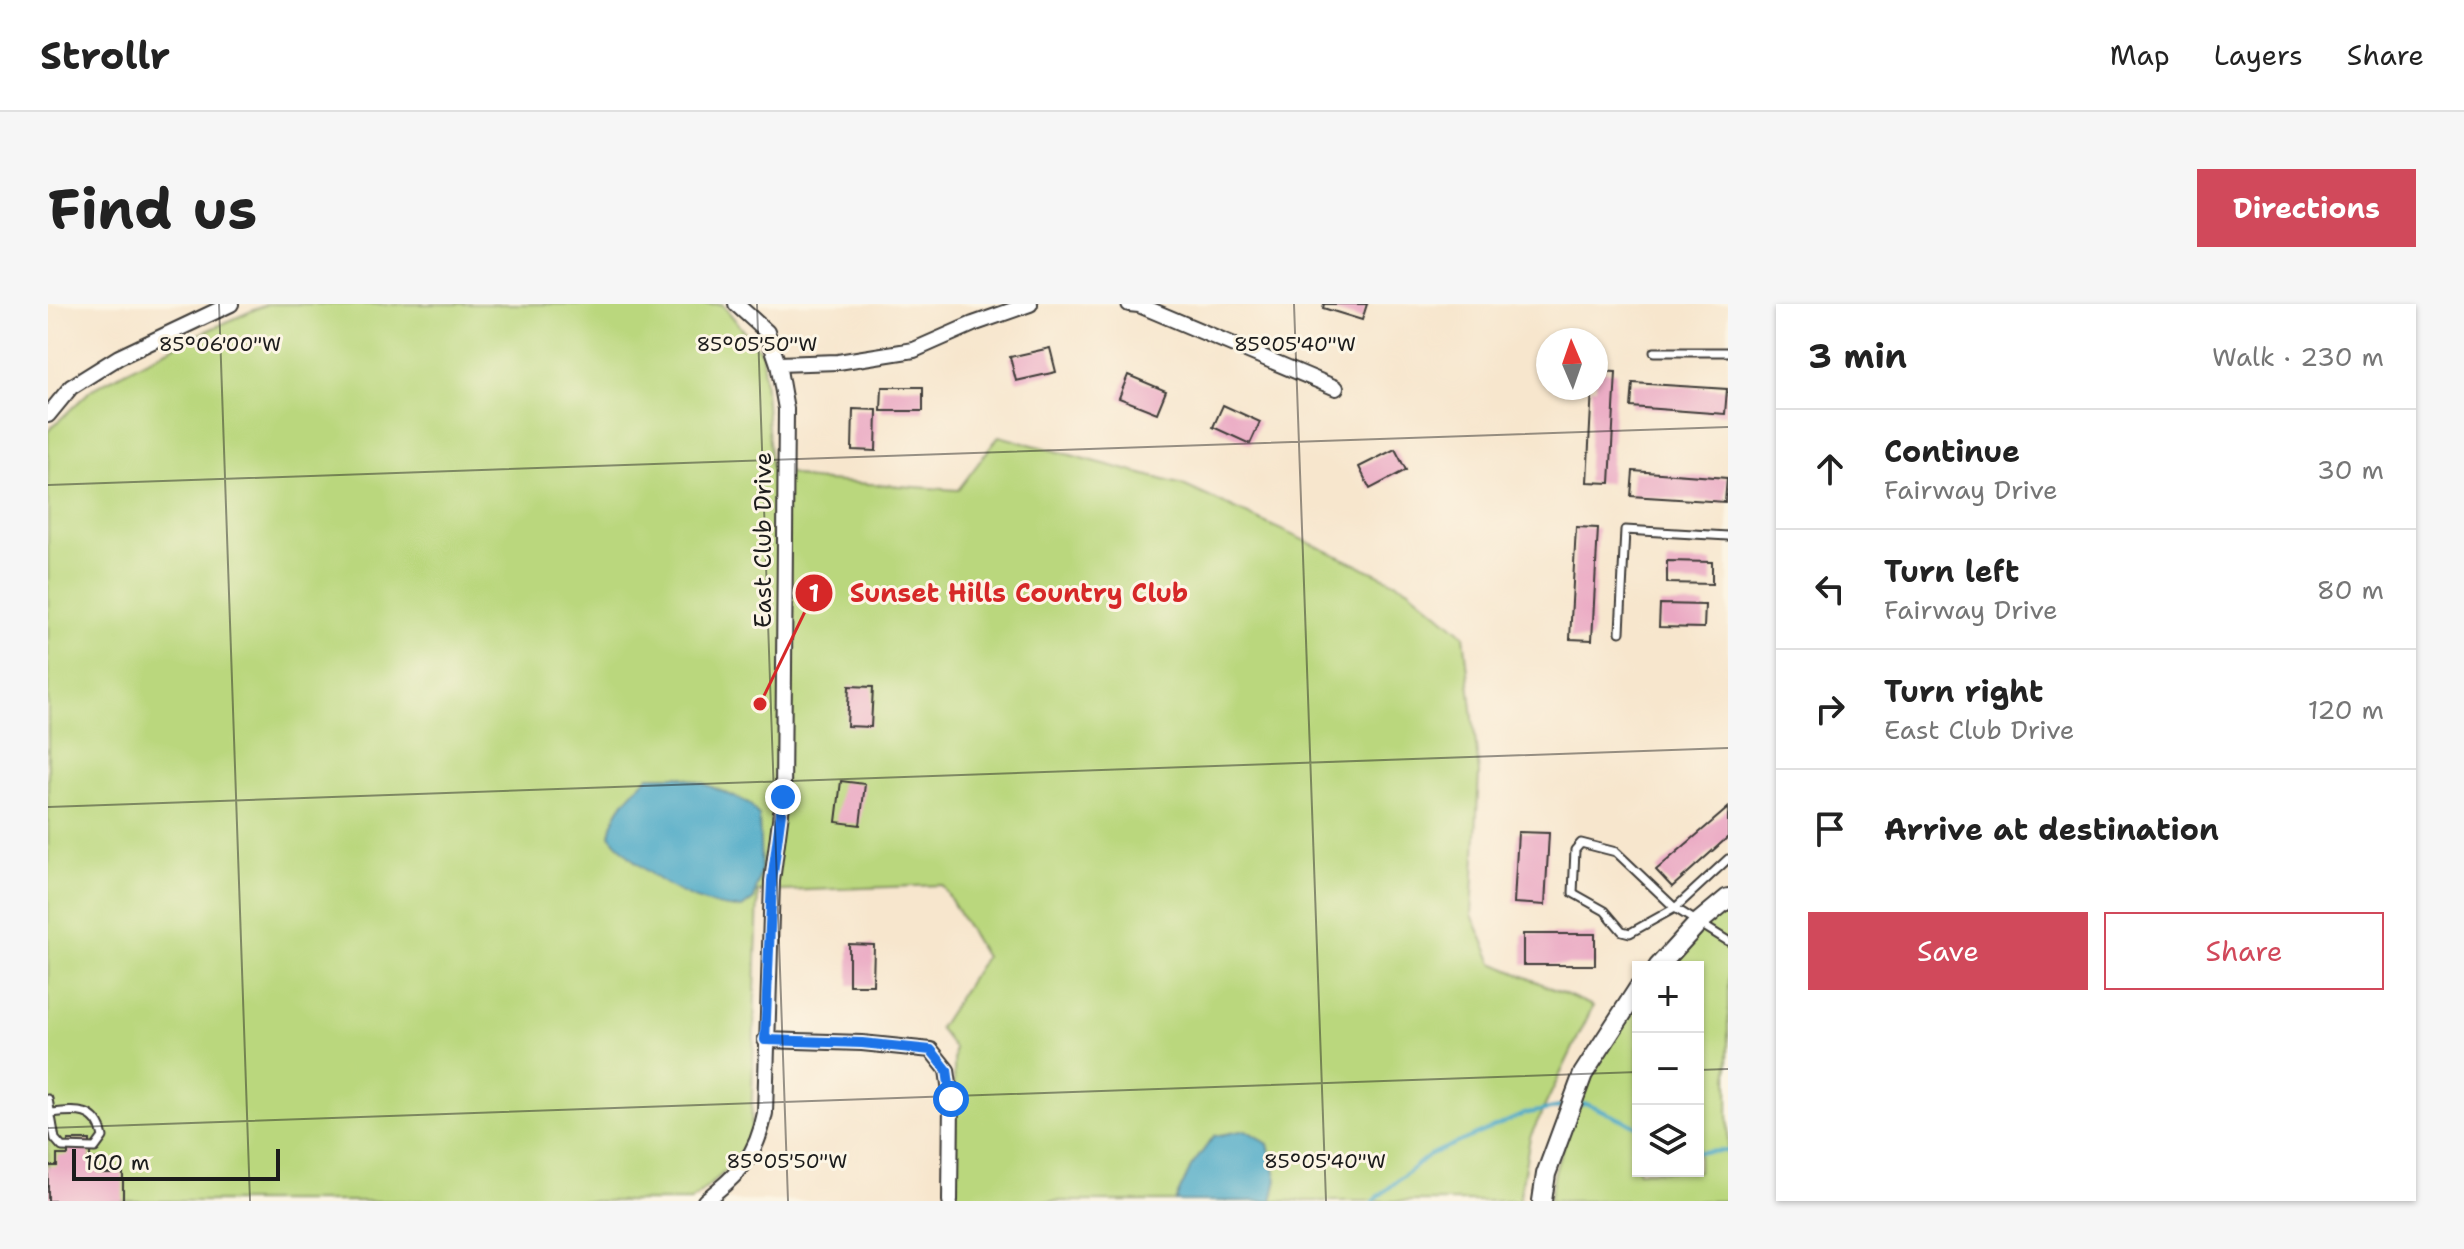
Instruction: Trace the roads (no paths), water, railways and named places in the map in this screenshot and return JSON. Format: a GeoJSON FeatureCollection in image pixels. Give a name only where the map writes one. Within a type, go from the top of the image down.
{"type":"FeatureCollection","features":[{"type":"Feature","properties":{"kind":"street"},"geometry":{"type":"LineString","coordinates":[[48,415],[71,387],[119,357],[231,304]]}},
{"type":"Feature","properties":{"kind":"street","name":"East Club Drive"},"geometry":{"type":"LineString","coordinates":[[705,1201],[746,1164],[759,1141],[765,1113],[772,881],[783,797],[786,409],[778,364],[767,332],[736,304]]}},
{"type":"Feature","properties":{"kind":"street"},"geometry":{"type":"LineString","coordinates":[[778,364],[838,362],[914,350],[973,324],[1030,304]]}},
{"type":"Feature","properties":{"kind":"street"},"geometry":{"type":"LineString","coordinates":[[1129,304],[1139,305],[1336,388]]}},
{"type":"Feature","properties":{"kind":"street"},"geometry":{"type":"LineString","coordinates":[[1663,961],[1698,923],[1728,898]]}},
{"type":"Feature","properties":{"kind":"street"},"geometry":{"type":"LineString","coordinates":[[1542,1201],[1546,1174],[1583,1074],[1632,998]]}},
{"type":"Feature","properties":{"kind":"street"},"geometry":{"type":"LineString","coordinates":[[765,1040],[862,1043],[931,1050],[947,1070],[951,1099],[950,1201]]}},
{"type":"Feature","properties":{"kind":"lane"},"geometry":{"type":"LineString","coordinates":[[1654,352],[1728,352]]}},
{"type":"Feature","properties":{"kind":"lane"},"geometry":{"type":"LineString","coordinates":[[1620,632],[1625,530],[1728,536]]}},
{"type":"Feature","properties":{"kind":"lane"},"geometry":{"type":"LineString","coordinates":[[1728,859],[1675,908],[1630,933],[1622,931],[1605,911],[1573,893],[1575,850],[1581,843],[1616,852],[1675,908],[1728,941]]}},
{"type":"Feature","properties":{"kind":"lane"},"geometry":{"type":"LineString","coordinates":[[48,1099],[55,1139],[62,1147],[95,1148],[103,1137],[100,1124],[92,1115],[75,1111],[52,1113]]}},
{"type":"Feature","properties":{"kind":"water"},"geometry":{"type":"Polygon","coordinates":[[[649,776],[678,776],[749,803],[759,816],[761,870],[754,899],[742,908],[704,902],[686,895],[652,875],[610,835],[619,810],[649,776]]]}},
{"type":"Feature","properties":{"kind":"water"},"geometry":{"type":"Polygon","coordinates":[[[1246,1130],[1268,1144],[1277,1180],[1272,1201],[1175,1201],[1191,1167],[1214,1136],[1246,1130]]]}},
{"type":"Feature","properties":{"kind":"waterway"},"geometry":{"type":"LineString","coordinates":[[1577,1105],[1587,1104],[1632,1124]]}},
{"type":"Feature","properties":{"kind":"waterway"},"geometry":{"type":"LineString","coordinates":[[1373,1201],[1429,1155],[1524,1114],[1565,1106]]}},
{"type":"Feature","properties":{"kind":"waterway"},"geometry":{"type":"LineString","coordinates":[[1704,1152],[1728,1151]]}},
{"type":"Feature","properties":{"kind":"place","name":"Sunset Hills Country Club"},"geometry":{"type":"Point","coordinates":[760,704]}}]}
